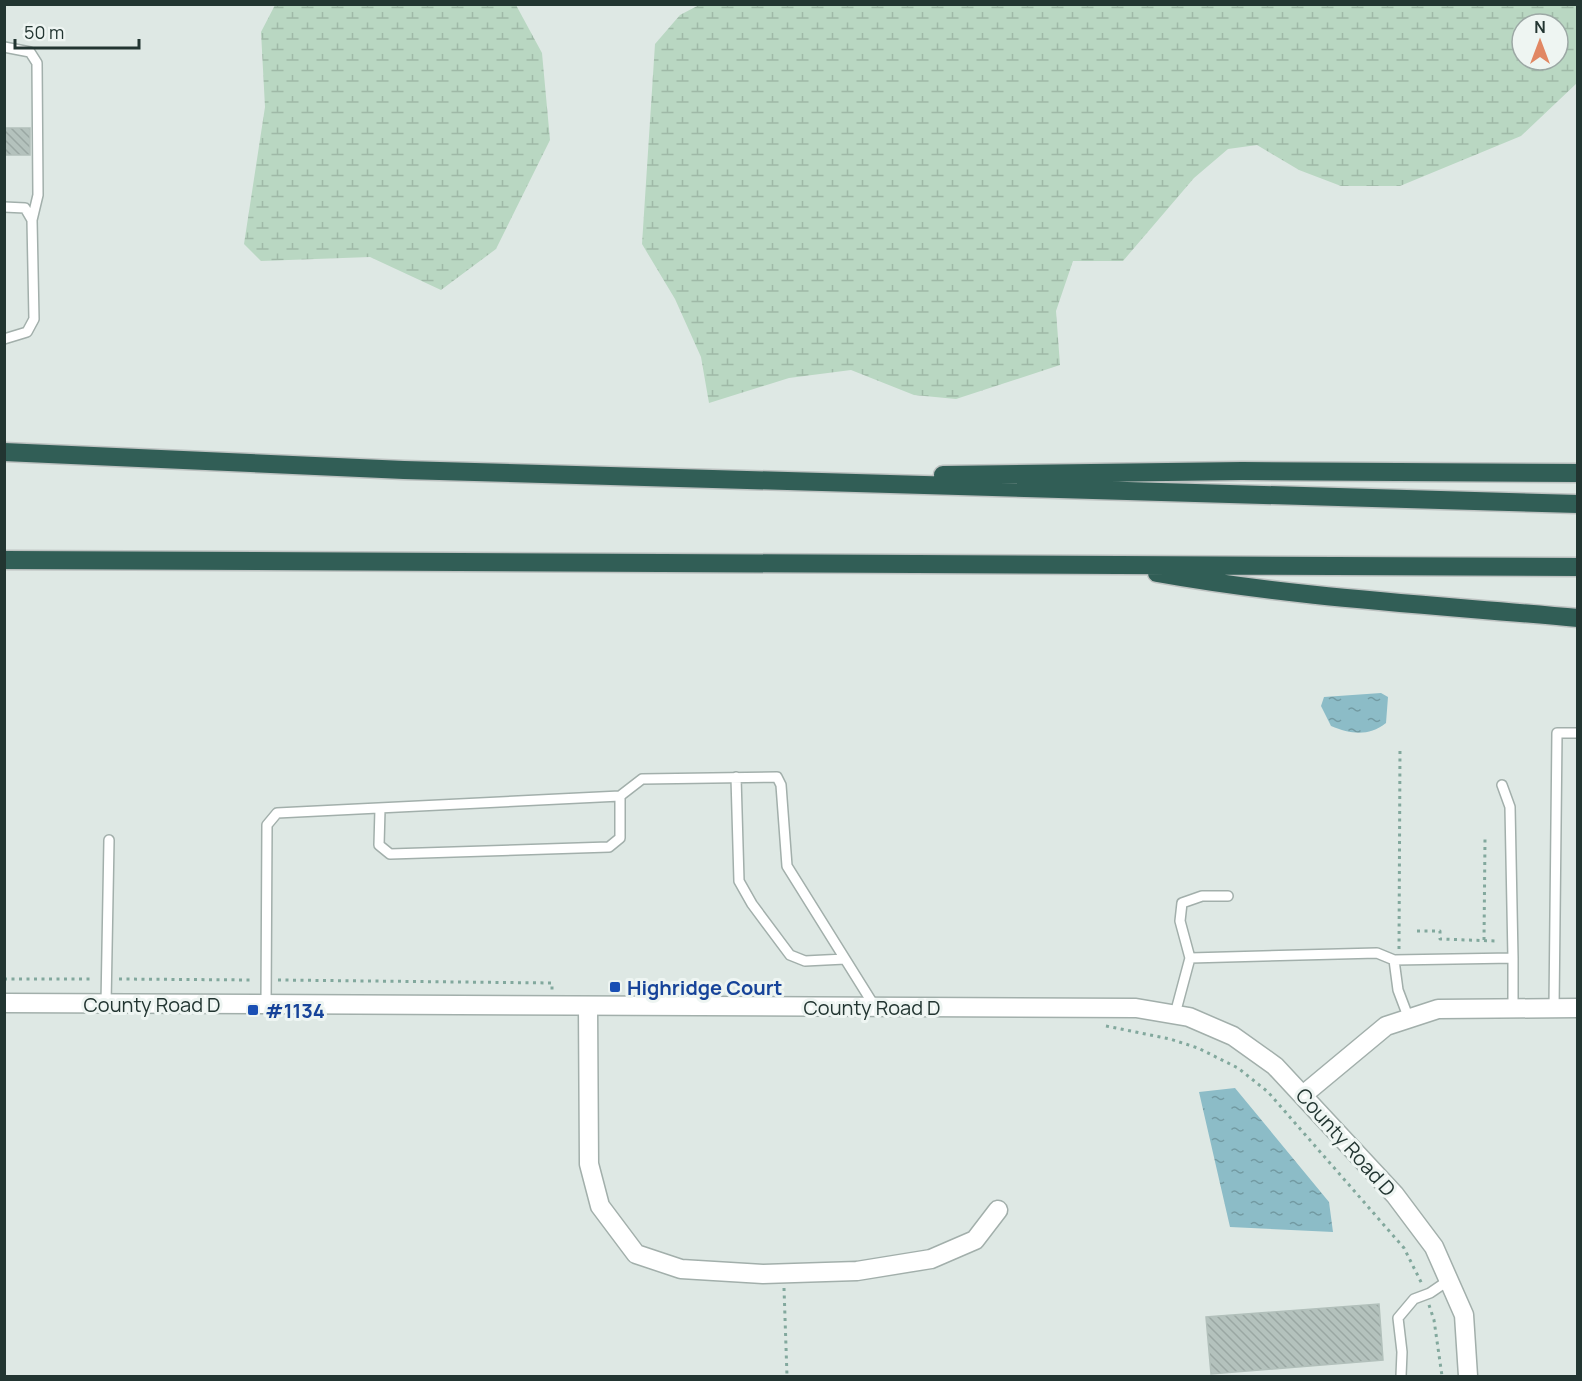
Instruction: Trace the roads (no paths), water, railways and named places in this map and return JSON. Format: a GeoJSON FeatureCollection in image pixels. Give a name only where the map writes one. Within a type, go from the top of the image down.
{"type":"FeatureCollection","features":[{"type":"Feature","properties":{"kind":"highway"},"geometry":{"type":"LineString","coordinates":[[4,453],[678,478],[1578,504]]}},
{"type":"Feature","properties":{"kind":"highway"},"geometry":{"type":"LineString","coordinates":[[678,478],[1242,471],[1578,473]]}},
{"type":"Feature","properties":{"kind":"highway"},"geometry":{"type":"LineString","coordinates":[[4,560],[1114,566],[1328,564],[1578,567]]}},
{"type":"Feature","properties":{"kind":"highway"},"geometry":{"type":"LineString","coordinates":[[1114,566],[1211,583],[1578,618]]}},
{"type":"Feature","properties":{"kind":"street","name":"County Road D"},"geometry":{"type":"LineString","coordinates":[[4,1003],[1136,1008],[1189,1017],[1233,1036],[1275,1066],[1395,1195],[1434,1248],[1464,1315],[1468,1377]]}},
{"type":"Feature","properties":{"kind":"street"},"geometry":{"type":"LineString","coordinates":[[588,1006],[589,1164],[600,1206],[636,1254],[681,1269],[784,1273],[857,1271],[931,1258],[975,1239],[998,1210]]}},
{"type":"Feature","properties":{"kind":"street"},"geometry":{"type":"LineString","coordinates":[[1303,1095],[1386,1026],[1438,1009],[1578,1008]]}},
{"type":"Feature","properties":{"kind":"lane"},"geometry":{"type":"LineString","coordinates":[[4,46],[30,52],[37,63],[38,195],[32,220],[34,320],[27,332],[4,339]]}},
{"type":"Feature","properties":{"kind":"lane"},"geometry":{"type":"LineString","coordinates":[[4,207],[25,208],[32,220]]}},
{"type":"Feature","properties":{"kind":"lane"},"geometry":{"type":"LineString","coordinates":[[1554,1008],[1557,733],[1578,733]]}},
{"type":"Feature","properties":{"kind":"lane"},"geometry":{"type":"LineString","coordinates":[[736,777],[739,881],[752,904],[790,955],[805,961],[845,959]]}},
{"type":"Feature","properties":{"kind":"lane"},"geometry":{"type":"LineString","coordinates":[[266,1004],[267,825],[277,813],[620,796],[642,779],[777,777],[781,785],[787,866],[875,1007]]}},
{"type":"Feature","properties":{"kind":"lane"},"geometry":{"type":"LineString","coordinates":[[1502,785],[1510,807],[1513,1008]]}},
{"type":"Feature","properties":{"kind":"lane"},"geometry":{"type":"LineString","coordinates":[[380,809],[379,845],[390,854],[609,847],[620,838],[620,796]]}},
{"type":"Feature","properties":{"kind":"lane"},"geometry":{"type":"LineString","coordinates":[[106,1004],[109,840]]}},
{"type":"Feature","properties":{"kind":"lane"},"geometry":{"type":"LineString","coordinates":[[1175,1014],[1190,957],[1180,921],[1182,903],[1202,896],[1228,896]]}},
{"type":"Feature","properties":{"kind":"lane"},"geometry":{"type":"LineString","coordinates":[[1190,957],[1377,953],[1396,960],[1513,958]]}},
{"type":"Feature","properties":{"kind":"lane"},"geometry":{"type":"LineString","coordinates":[[1396,960],[1398,990],[1409,1019]]}},
{"type":"Feature","properties":{"kind":"lane"},"geometry":{"type":"LineString","coordinates":[[1401,1377],[1402,1352],[1398,1318],[1414,1299],[1449,1280]]}},
{"type":"Feature","properties":{"kind":"water"},"geometry":{"type":"Polygon","coordinates":[[[1381,693],[1388,697],[1386,723],[1366,732],[1346,731],[1331,726],[1321,706],[1324,697],[1381,693]]]}},
{"type":"Feature","properties":{"kind":"water"},"geometry":{"type":"Polygon","coordinates":[[[1235,1088],[1329,1202],[1333,1232],[1230,1227],[1199,1092],[1235,1088]]]}},
{"type":"Feature","properties":{"kind":"place","name":"Highridge Court"},"geometry":{"type":"Point","coordinates":[615,987]}},
{"type":"Feature","properties":{"kind":"place","name":"#1134"},"geometry":{"type":"Point","coordinates":[253,1010]}}]}
